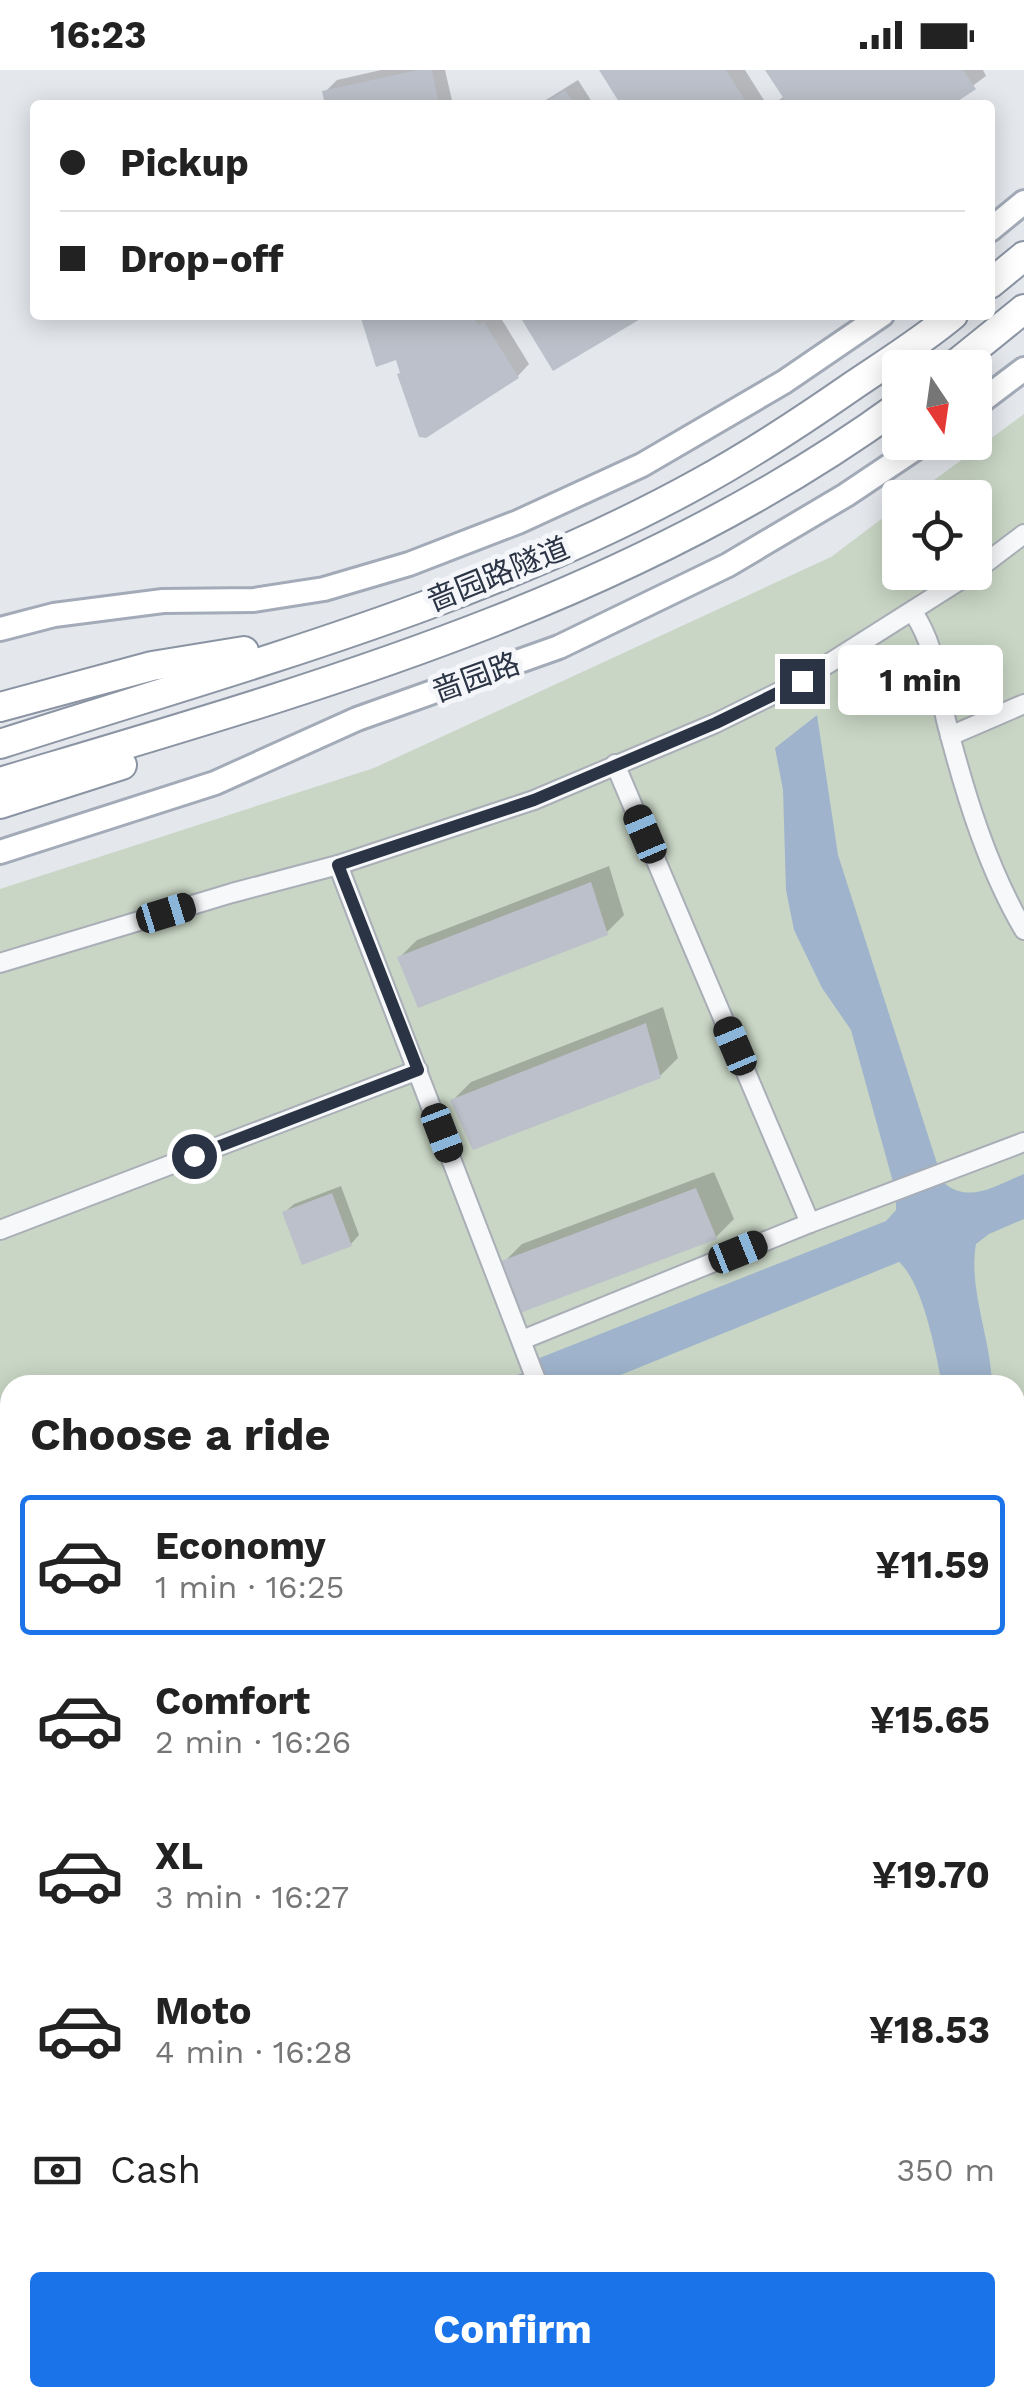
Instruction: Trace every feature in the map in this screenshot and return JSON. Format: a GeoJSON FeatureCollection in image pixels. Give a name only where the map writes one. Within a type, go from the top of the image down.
{"type":"FeatureCollection","features":[{"type":"Feature","properties":{"kind":"highway"},"geometry":{"type":"LineString","coordinates":[[995,280],[1024,256]]}},
{"type":"Feature","properties":{"kind":"highway"},"geometry":{"type":"LineString","coordinates":[[973,350],[1024,309]]}},
{"type":"Feature","properties":{"kind":"highway","name":"啬园路隧道"},"geometry":{"type":"LineString","coordinates":[[0,744],[334,636],[467,589],[585,539],[700,482],[807,418],[946,320]]}},
{"type":"Feature","properties":{"kind":"highway","name":"啬园路隧道"},"geometry":{"type":"LineString","coordinates":[[0,782],[392,660],[495,623],[606,576],[716,522],[882,418]]}},
{"type":"Feature","properties":{"kind":"highway"},"geometry":{"type":"LineString","coordinates":[[0,707],[152,666],[334,636]]}},
{"type":"Feature","properties":{"kind":"highway"},"geometry":{"type":"LineString","coordinates":[[0,804],[195,741],[392,660]]}},
{"type":"Feature","properties":{"kind":"main road"},"geometry":{"type":"LineString","coordinates":[[995,226],[1024,202]]}},
{"type":"Feature","properties":{"kind":"main road"},"geometry":{"type":"LineString","coordinates":[[0,630],[54,614],[145,603],[254,600],[324,589],[409,564],[518,522],[642,465],[784,382],[875,320]]}},
{"type":"Feature","properties":{"kind":"main road"},"geometry":{"type":"LineString","coordinates":[[992,393],[1024,369]]}},
{"type":"Feature","properties":{"kind":"main road","name":"啬园路"},"geometry":{"type":"LineString","coordinates":[[0,852],[215,784],[356,719],[560,647],[728,565],[898,460]]}},
{"type":"Feature","properties":{"kind":"street"},"geometry":{"type":"LineString","coordinates":[[992,558],[1024,534]]}},
{"type":"Feature","properties":{"kind":"street"},"geometry":{"type":"LineString","coordinates":[[0,963],[338,865],[534,800],[716,723],[802,681],[947,590]]}},
{"type":"Feature","properties":{"kind":"street"},"geometry":{"type":"LineString","coordinates":[[913,612],[928,636],[950,736],[974,818],[1024,930]]}},
{"type":"Feature","properties":{"kind":"street"},"geometry":{"type":"LineString","coordinates":[[950,736],[1024,704]]}},
{"type":"Feature","properties":{"kind":"street"},"geometry":{"type":"LineString","coordinates":[[615,764],[810,1223]]}},
{"type":"Feature","properties":{"kind":"street"},"geometry":{"type":"LineString","coordinates":[[338,865],[534,1375]]}},
{"type":"Feature","properties":{"kind":"street"},"geometry":{"type":"LineString","coordinates":[[0,1230],[418,1070]]}},
{"type":"Feature","properties":{"kind":"street"},"geometry":{"type":"LineString","coordinates":[[522,1340],[810,1223],[1024,1142]]}},
{"type":"Feature","properties":{"kind":"green space"},"geometry":{"type":"Polygon","coordinates":[[[1024,414],[1024,1375],[0,1375],[0,889],[374,768],[831,557],[882,519],[882,590],[992,590],[992,480],[934,480],[961,460],[992,460],[992,438],[1024,414]]]}},
{"type":"Feature","properties":{"kind":"water"},"geometry":{"type":"Polygon","coordinates":[[[817,715],[838,855],[943,1182],[953,1189],[973,1192],[1024,1174],[1024,1219],[976,1244],[975,1279],[991,1375],[940,1375],[922,1302],[899,1262],[621,1375],[517,1375],[539,1366],[537,1359],[886,1221],[896,1210],[896,1193],[851,1030],[822,988],[794,930],[786,890],[783,790],[775,748],[817,715]]]}},
{"type":"Feature","properties":{"kind":"building"},"geometry":{"type":"Polygon","coordinates":[[[432,70],[438,100],[324,100],[322,91],[432,70]]]}},
{"type":"Feature","properties":{"kind":"building"},"geometry":{"type":"Polygon","coordinates":[[[599,70],[726,70],[745,100],[618,100],[599,70]]]}},
{"type":"Feature","properties":{"kind":"building"},"geometry":{"type":"Polygon","coordinates":[[[765,70],[963,70],[976,89],[960,100],[785,100],[765,70]]]}},
{"type":"Feature","properties":{"kind":"building"},"geometry":{"type":"Polygon","coordinates":[[[565,90],[572,100],[549,100],[565,90]]]}},
{"type":"Feature","properties":{"kind":"building"},"geometry":{"type":"Polygon","coordinates":[[[362,320],[475,320],[478,325],[484,322],[519,378],[426,438],[419,437],[397,374],[400,373],[396,360],[376,367],[362,320]]]}},
{"type":"Feature","properties":{"kind":"building"},"geometry":{"type":"Polygon","coordinates":[[[522,320],[639,320],[553,371],[522,320]]]}},
{"type":"Feature","properties":{"kind":"building"},"geometry":{"type":"Polygon","coordinates":[[[591,882],[608,935],[418,1008],[397,957],[591,882]]]}},
{"type":"Feature","properties":{"kind":"building"},"geometry":{"type":"Polygon","coordinates":[[[646,1023],[661,1078],[473,1150],[450,1100],[646,1023]]]}},
{"type":"Feature","properties":{"kind":"building"},"geometry":{"type":"Polygon","coordinates":[[[696,1188],[717,1239],[520,1313],[501,1261],[696,1188]]]}},
{"type":"Feature","properties":{"kind":"building"},"geometry":{"type":"Polygon","coordinates":[[[332,1193],[352,1246],[302,1265],[282,1212],[332,1193]]]}},
{"type":"Feature","properties":{"kind":"route"},"geometry":{"type":"LineString","coordinates":[[194,1156],[418,1070],[338,865],[534,800],[716,723],[802,681]]}}]}
